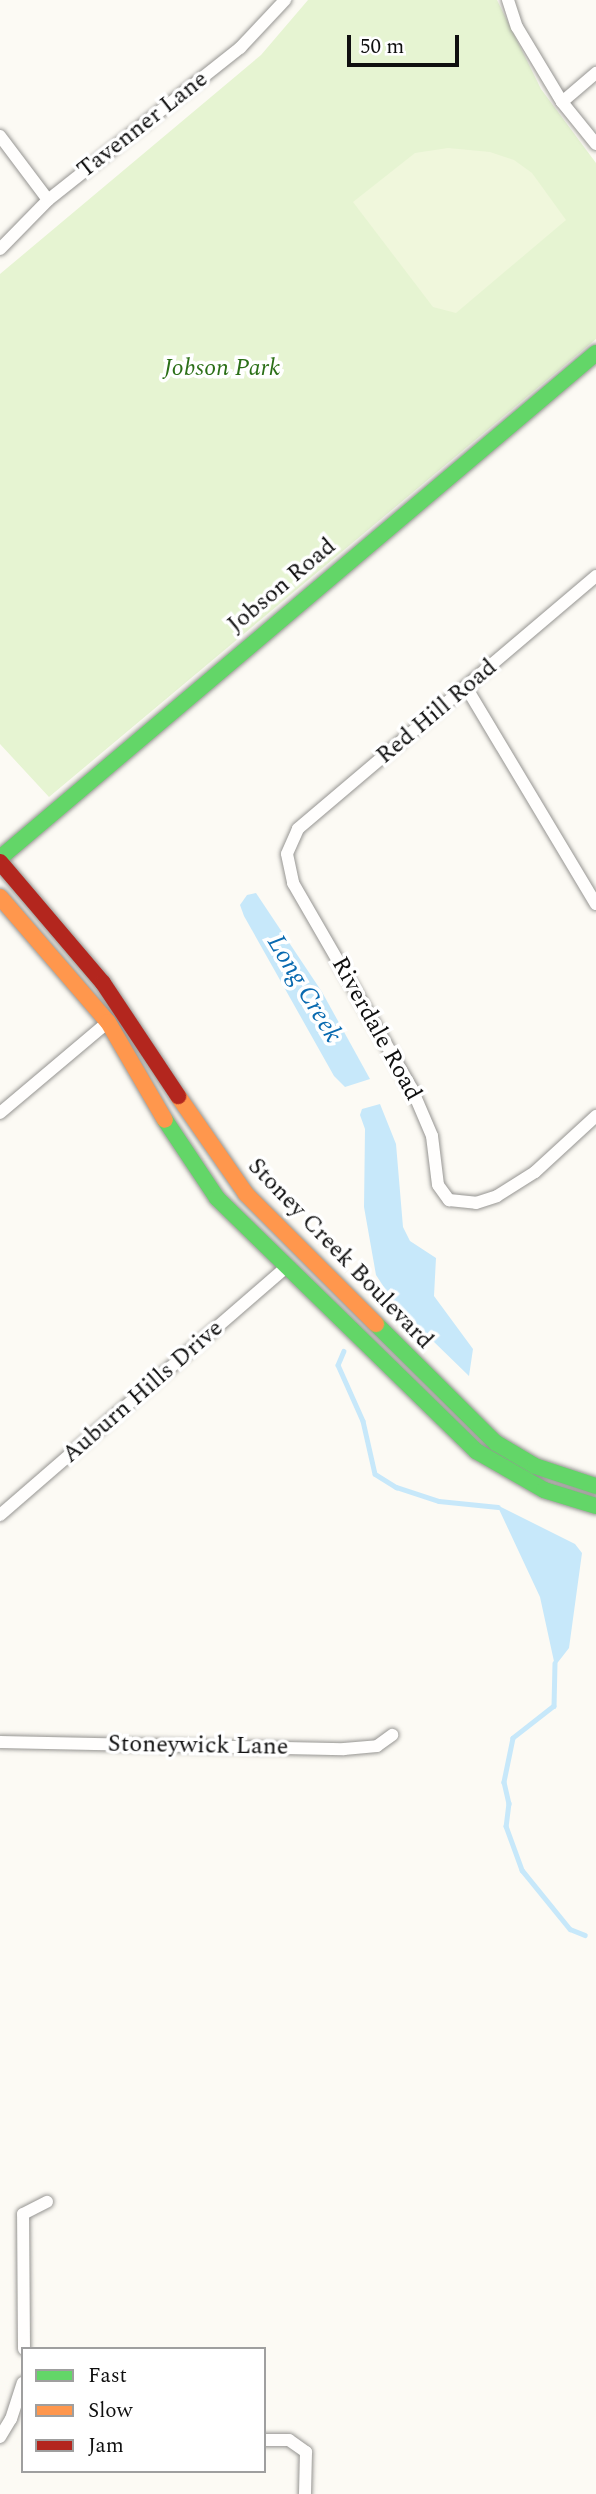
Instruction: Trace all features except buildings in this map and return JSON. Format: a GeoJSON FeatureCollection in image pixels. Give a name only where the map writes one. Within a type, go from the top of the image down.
{"type":"FeatureCollection","features":[{"type":"Feature","properties":{"kind":"street","name":"Tavenner Lane"},"geometry":{"type":"LineString","coordinates":[[0,249],[48,200],[240,48],[285,0]]}},
{"type":"Feature","properties":{"kind":"street"},"geometry":{"type":"LineString","coordinates":[[508,0],[517,27],[562,103],[596,145]]}},
{"type":"Feature","properties":{"kind":"street"},"geometry":{"type":"LineString","coordinates":[[562,103],[596,74]]}},
{"type":"Feature","properties":{"kind":"street"},"geometry":{"type":"LineString","coordinates":[[0,136],[48,200]]}},
{"type":"Feature","properties":{"kind":"street","name":"Jobson Road"},"geometry":{"type":"LineString","coordinates":[[0,860],[596,352]]}},
{"type":"Feature","properties":{"kind":"street","name":"Red Hill Road"},"geometry":{"type":"LineString","coordinates":[[287,854],[298,830],[596,576]]}},
{"type":"Feature","properties":{"kind":"street"},"geometry":{"type":"LineString","coordinates":[[466,687],[596,904]]}},
{"type":"Feature","properties":{"kind":"street","name":"Riverdale Road"},"geometry":{"type":"LineString","coordinates":[[287,854],[293,883],[412,1089],[432,1136],[438,1185],[456,1203],[485,1201],[509,1189],[535,1172],[596,1116]]}},
{"type":"Feature","properties":{"kind":"street","name":"Stoney Creek Boulevard"},"geometry":{"type":"LineString","coordinates":[[0,860],[103,983],[140,1033],[204,1139],[246,1194],[496,1443],[535,1466],[596,1486]]}},
{"type":"Feature","properties":{"kind":"street","name":"Stoney Creek Boulevard"},"geometry":{"type":"LineString","coordinates":[[0,897],[108,1022],[186,1156],[217,1198],[476,1451],[544,1490],[596,1506]]}},
{"type":"Feature","properties":{"kind":"street"},"geometry":{"type":"LineString","coordinates":[[0,1112],[108,1022]]}},
{"type":"Feature","properties":{"kind":"street","name":"Auburn Hills Drive"},"geometry":{"type":"LineString","coordinates":[[0,1515],[286,1267]]}},
{"type":"Feature","properties":{"kind":"street","name":"Stoneywick Lane"},"geometry":{"type":"LineString","coordinates":[[0,1742],[344,1749],[377,1746],[392,1735]]}},
{"type":"Feature","properties":{"kind":"street"},"geometry":{"type":"LineString","coordinates":[[24,2347],[23,2214],[47,2202]]}},
{"type":"Feature","properties":{"kind":"street"},"geometry":{"type":"LineString","coordinates":[[0,2437],[17,2421],[21,2395]]}},
{"type":"Feature","properties":{"kind":"street"},"geometry":{"type":"LineString","coordinates":[[266,2440],[289,2440],[306,2452],[306,2494]]}},
{"type":"Feature","properties":{"kind":"green space","name":"Jobson Park"},"geometry":{"type":"Polygon","coordinates":[[[308,0],[497,0],[541,89],[596,163],[596,339],[49,797],[0,744],[0,274],[261,55],[308,0]]]}},
{"type":"Feature","properties":{"kind":"green space"},"geometry":{"type":"Polygon","coordinates":[[[448,148],[490,152],[514,160],[532,173],[566,220],[456,313],[433,307],[353,202],[415,153],[448,148]]]}},
{"type":"Feature","properties":{"kind":"water"},"geometry":{"type":"Polygon","coordinates":[[[256,893],[322,992],[370,1079],[345,1087],[334,1076],[244,916],[240,905],[247,895],[256,893]]]}},
{"type":"Feature","properties":{"kind":"water"},"geometry":{"type":"Polygon","coordinates":[[[380,1104],[396,1144],[403,1227],[410,1241],[436,1258],[434,1296],[473,1349],[469,1376],[395,1304],[376,1275],[364,1207],[365,1129],[360,1115],[362,1109],[380,1104]]]}},
{"type":"Feature","properties":{"kind":"water"},"geometry":{"type":"Polygon","coordinates":[[[497,1505],[575,1544],[582,1553],[569,1648],[555,1666],[540,1597],[497,1505]]]}},
{"type":"Feature","properties":{"kind":"waterway","name":"Long Creek"},"geometry":{"type":"LineString","coordinates":[[344,1351],[338,1365],[363,1421],[375,1474],[396,1487],[439,1501],[498,1507]]}},
{"type":"Feature","properties":{"kind":"waterway","name":"Long Creek"},"geometry":{"type":"LineString","coordinates":[[555,1663],[554,1706],[513,1738],[504,1782],[509,1803],[506,1826],[522,1870],[570,1929],[585,1935]]}},
{"type":"Feature","properties":{"kind":"traffic: fast"},"geometry":{"type":"LineString","coordinates":[[0,858],[596,353]]}},
{"type":"Feature","properties":{"kind":"traffic: fast"},"geometry":{"type":"LineString","coordinates":[[165,1120],[217,1198],[476,1451],[544,1490],[596,1506]]}},
{"type":"Feature","properties":{"kind":"traffic: fast"},"geometry":{"type":"LineString","coordinates":[[376,1324],[496,1443],[535,1466],[596,1486]]}},
{"type":"Feature","properties":{"kind":"traffic: slow"},"geometry":{"type":"LineString","coordinates":[[0,897],[108,1022],[165,1120]]}},
{"type":"Feature","properties":{"kind":"traffic: slow"},"geometry":{"type":"LineString","coordinates":[[178,1096],[246,1194],[376,1324]]}},
{"type":"Feature","properties":{"kind":"traffic: jam"},"geometry":{"type":"LineString","coordinates":[[0,862],[103,983],[178,1096]]}}]}
